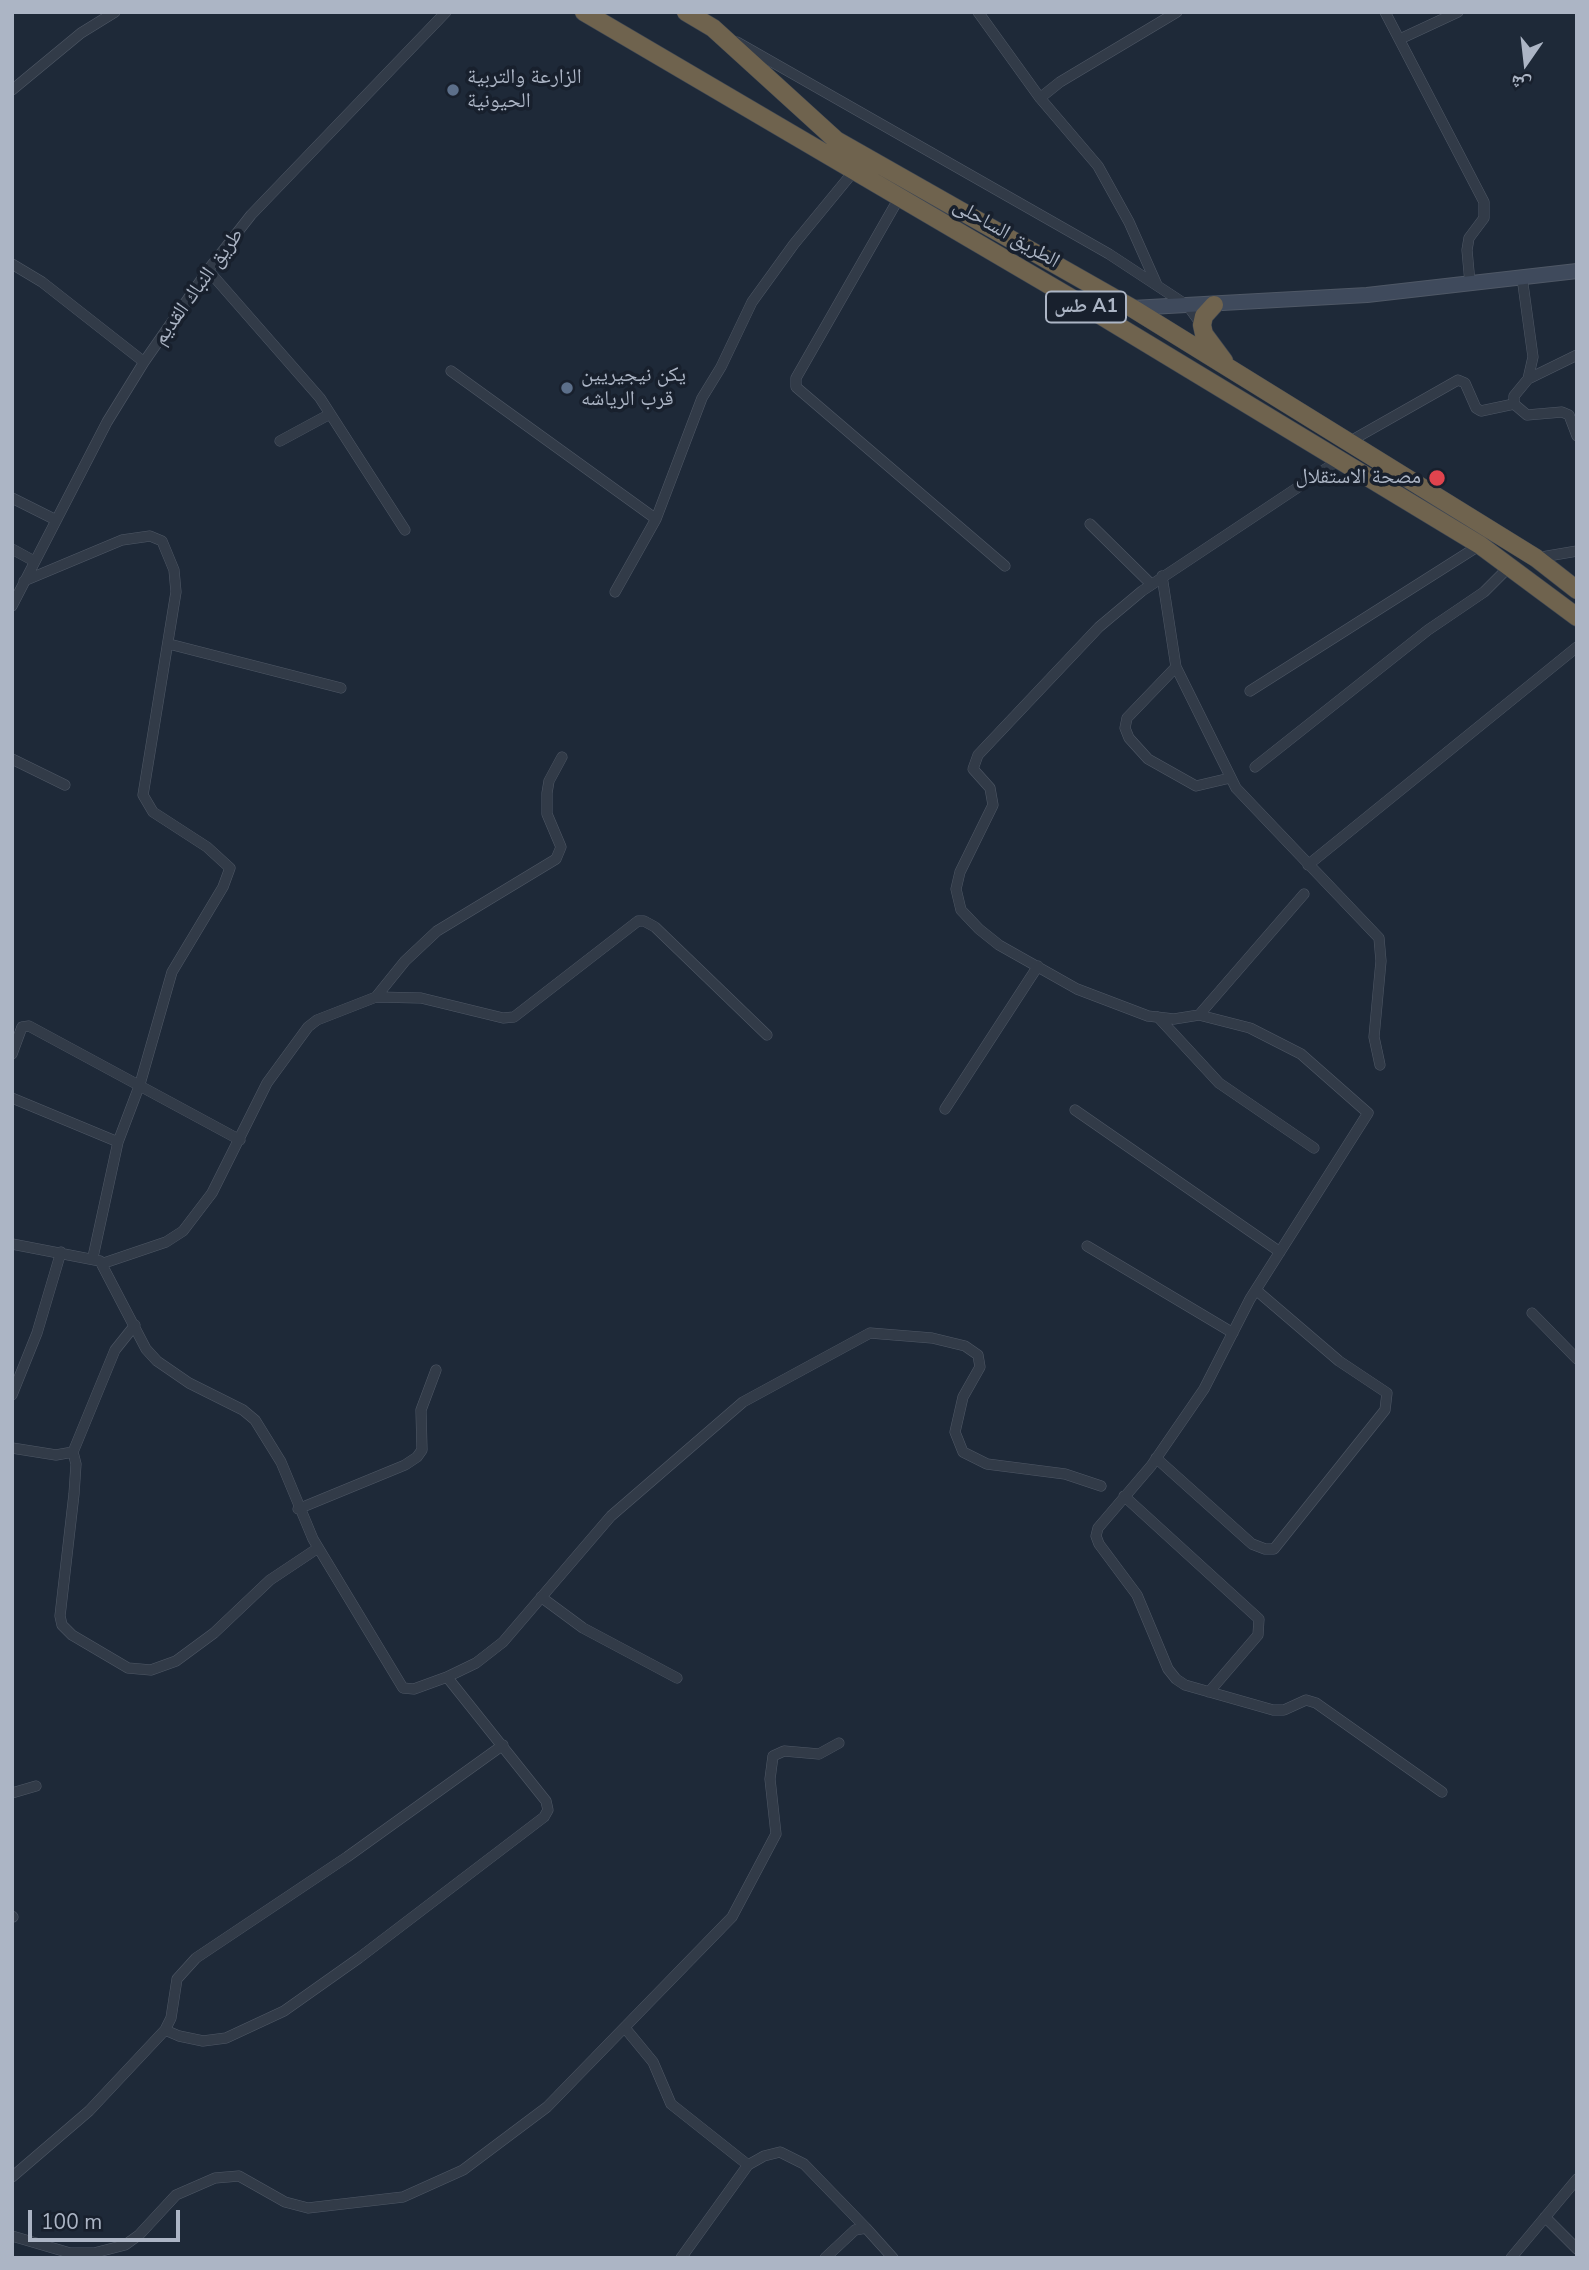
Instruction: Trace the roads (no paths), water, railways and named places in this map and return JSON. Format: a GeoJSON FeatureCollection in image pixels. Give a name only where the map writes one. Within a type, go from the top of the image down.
{"type":"FeatureCollection","features":[{"type":"Feature","properties":{"kind":"highway","name":"الطريق الساحلى"},"geometry":{"type":"LineString","coordinates":[[584,12],[1480,545],[1577,617]]}},
{"type":"Feature","properties":{"kind":"highway","name":"الطريق الساحلى"},"geometry":{"type":"LineString","coordinates":[[686,12],[713,28],[836,140],[1132,308],[1536,558],[1577,590]]}},
{"type":"Feature","properties":{"kind":"highway"},"geometry":{"type":"LineString","coordinates":[[1214,304],[1203,316],[1204,334],[1230,369]]}},
{"type":"Feature","properties":{"kind":"street"},"geometry":{"type":"LineString","coordinates":[[12,90],[81,33],[115,12]]}},
{"type":"Feature","properties":{"kind":"street","name":"طريق النباك القديم"},"geometry":{"type":"LineString","coordinates":[[12,606],[54,520],[107,422],[144,362],[208,270],[251,215],[446,12]]}},
{"type":"Feature","properties":{"kind":"street"},"geometry":{"type":"LineString","coordinates":[[978,12],[1040,98],[1098,166],[1129,222],[1157,285]]}},
{"type":"Feature","properties":{"kind":"street"},"geometry":{"type":"LineString","coordinates":[[1040,98],[1060,82],[1177,12]]}},
{"type":"Feature","properties":{"kind":"street"},"geometry":{"type":"LineString","coordinates":[[1385,12],[1484,202],[1484,218],[1469,238],[1467,250],[1470,283]]}},
{"type":"Feature","properties":{"kind":"street"},"geometry":{"type":"LineString","coordinates":[[1400,39],[1458,12]]}},
{"type":"Feature","properties":{"kind":"street"},"geometry":{"type":"LineString","coordinates":[[713,28],[1015,197],[1188,306],[1202,325]]}},
{"type":"Feature","properties":{"kind":"street"},"geometry":{"type":"LineString","coordinates":[[615,592],[656,519],[702,398],[721,367],[752,302],[794,244],[854,171]]}},
{"type":"Feature","properties":{"kind":"street"},"geometry":{"type":"LineString","coordinates":[[899,198],[796,378],[796,387],[1005,566]]}},
{"type":"Feature","properties":{"kind":"street"},"geometry":{"type":"LineString","coordinates":[[12,264],[63,298],[144,362]]}},
{"type":"Feature","properties":{"kind":"street"},"geometry":{"type":"LineString","coordinates":[[208,270],[271,338],[330,414],[405,530]]}},
{"type":"Feature","properties":{"kind":"street"},"geometry":{"type":"LineString","coordinates":[[1132,308],[1367,295],[1577,271]]}},
{"type":"Feature","properties":{"kind":"street"},"geometry":{"type":"LineString","coordinates":[[1522,277],[1533,357],[1528,379]]}},
{"type":"Feature","properties":{"kind":"street"},"geometry":{"type":"LineString","coordinates":[[1577,355],[1528,379],[1514,396],[1514,404],[1527,415],[1562,412],[1569,415],[1577,436]]}},
{"type":"Feature","properties":{"kind":"street"},"geometry":{"type":"LineString","coordinates":[[451,371],[656,519]]}},
{"type":"Feature","properties":{"kind":"street"},"geometry":{"type":"LineString","coordinates":[[1347,443],[1458,380],[1465,383],[1476,408],[1481,411],[1514,404]]}},
{"type":"Feature","properties":{"kind":"street"},"geometry":{"type":"LineString","coordinates":[[281,441],[330,414]]}},
{"type":"Feature","properties":{"kind":"street"},"geometry":{"type":"LineString","coordinates":[[1339,460],[1151,584],[1099,627],[978,755],[974,764],[976,776],[990,788],[993,805],[960,872],[956,890],[961,910],[999,945],[1077,989],[1119,1007],[1158,1017],[1174,1019],[1199,1015],[1226,1020],[1279,1041],[1301,1054],[1368,1113],[1256,1290],[1204,1389],[1156,1458],[1098,1528],[1098,1544],[1137,1595],[1168,1669],[1185,1685],[1273,1710],[1284,1710],[1306,1700],[1316,1703],[1442,1793]]}},
{"type":"Feature","properties":{"kind":"street"},"geometry":{"type":"LineString","coordinates":[[12,498],[54,520]]}},
{"type":"Feature","properties":{"kind":"street"},"geometry":{"type":"LineString","coordinates":[[1090,524],[1151,584]]}},
{"type":"Feature","properties":{"kind":"street"},"geometry":{"type":"LineString","coordinates":[[24,581],[103,546],[137,536],[150,536],[162,541],[174,570],[176,592],[169,644],[144,774],[143,795],[153,811],[227,863],[230,874],[172,972],[139,1084],[118,1142],[93,1257]]}},
{"type":"Feature","properties":{"kind":"street"},"geometry":{"type":"LineString","coordinates":[[1250,691],[1480,545]]}},
{"type":"Feature","properties":{"kind":"street"},"geometry":{"type":"LineString","coordinates":[[12,549],[34,561]]}},
{"type":"Feature","properties":{"kind":"street"},"geometry":{"type":"LineString","coordinates":[[1536,558],[1577,551]]}},
{"type":"Feature","properties":{"kind":"street"},"geometry":{"type":"LineString","coordinates":[[1255,768],[1428,630],[1485,592],[1510,566]]}},
{"type":"Feature","properties":{"kind":"street"},"geometry":{"type":"LineString","coordinates":[[1162,576],[1176,667],[1230,778],[1236,788],[1379,938],[1381,961],[1374,1037],[1380,1065]]}},
{"type":"Feature","properties":{"kind":"street"},"geometry":{"type":"LineString","coordinates":[[169,644],[341,688]]}},
{"type":"Feature","properties":{"kind":"street"},"geometry":{"type":"LineString","coordinates":[[1308,865],[1577,648]]}},
{"type":"Feature","properties":{"kind":"street"},"geometry":{"type":"LineString","coordinates":[[1176,667],[1127,718],[1125,728],[1129,738],[1148,759],[1196,786],[1230,778]]}},
{"type":"Feature","properties":{"kind":"street"},"geometry":{"type":"LineString","coordinates":[[376,997],[405,961],[437,931],[556,859],[561,847],[547,814],[547,793],[549,781],[562,757]]}},
{"type":"Feature","properties":{"kind":"street"},"geometry":{"type":"LineString","coordinates":[[12,759],[65,785]]}},
{"type":"Feature","properties":{"kind":"street"},"geometry":{"type":"LineString","coordinates":[[1199,1015],[1304,894]]}},
{"type":"Feature","properties":{"kind":"street"},"geometry":{"type":"LineString","coordinates":[[104,1264],[166,1242],[183,1231],[212,1193],[267,1083],[308,1027],[328,1015],[376,997],[421,998],[503,1018],[514,1017],[638,921],[644,921],[654,927],[767,1035]]}},
{"type":"Feature","properties":{"kind":"street"},"geometry":{"type":"LineString","coordinates":[[945,1109],[1038,966]]}},
{"type":"Feature","properties":{"kind":"street"},"geometry":{"type":"LineString","coordinates":[[1158,1017],[1219,1083],[1314,1148]]}},
{"type":"Feature","properties":{"kind":"street"},"geometry":{"type":"LineString","coordinates":[[12,1054],[22,1027],[29,1026],[240,1140]]}},
{"type":"Feature","properties":{"kind":"street"},"geometry":{"type":"LineString","coordinates":[[12,1098],[118,1142]]}},
{"type":"Feature","properties":{"kind":"street"},"geometry":{"type":"LineString","coordinates":[[1075,1110],[1280,1252]]}},
{"type":"Feature","properties":{"kind":"street"},"geometry":{"type":"LineString","coordinates":[[12,1244],[93,1257],[104,1264],[146,1349],[157,1361],[243,1410],[255,1420],[281,1462],[298,1508],[318,1548],[403,1688],[414,1689],[476,1663],[503,1642],[611,1516],[743,1402],[870,1333],[932,1338],[964,1346],[978,1355],[980,1367],[963,1397],[955,1432],[963,1452],[987,1464],[1065,1474],[1101,1486]]}},
{"type":"Feature","properties":{"kind":"street"},"geometry":{"type":"LineString","coordinates":[[1087,1246],[1233,1332]]}},
{"type":"Feature","properties":{"kind":"street"},"geometry":{"type":"LineString","coordinates":[[12,1395],[37,1333],[61,1252]]}},
{"type":"Feature","properties":{"kind":"street"},"geometry":{"type":"LineString","coordinates":[[1156,1458],[1252,1544],[1274,1549],[1385,1410],[1387,1393],[1339,1361],[1256,1290]]}},
{"type":"Feature","properties":{"kind":"street"},"geometry":{"type":"LineString","coordinates":[[1532,1312],[1577,1359]]}},
{"type":"Feature","properties":{"kind":"street"},"geometry":{"type":"LineString","coordinates":[[135,1325],[115,1350],[73,1452],[76,1464],[60,1616],[62,1625],[72,1635],[128,1668],[150,1670],[176,1661],[214,1633],[270,1580],[318,1548]]}},
{"type":"Feature","properties":{"kind":"street"},"geometry":{"type":"LineString","coordinates":[[298,1508],[405,1465],[417,1457],[422,1450],[421,1410],[436,1370]]}},
{"type":"Feature","properties":{"kind":"street"},"geometry":{"type":"LineString","coordinates":[[12,1448],[56,1455],[73,1452]]}},
{"type":"Feature","properties":{"kind":"street"},"geometry":{"type":"LineString","coordinates":[[1124,1496],[1259,1619],[1258,1634],[1209,1692]]}},
{"type":"Feature","properties":{"kind":"street"},"geometry":{"type":"LineString","coordinates":[[541,1597],[583,1629],[677,1678]]}},
{"type":"Feature","properties":{"kind":"street"},"geometry":{"type":"LineString","coordinates":[[165,2029],[179,2036],[203,2040],[226,2038],[284,2011],[359,1958],[544,1817],[548,1810],[546,1801],[447,1677]]}},
{"type":"Feature","properties":{"kind":"street"},"geometry":{"type":"LineString","coordinates":[[12,2236],[70,2253],[115,2249],[139,2235],[176,2195],[190,2187],[228,2176],[246,2179],[285,2202],[308,2208],[403,2197],[444,2181],[547,2107],[691,1961],[738,1907],[776,1834],[770,1779],[773,1756],[784,1751],[819,1754],[839,1743]]}},
{"type":"Feature","properties":{"kind":"street"},"geometry":{"type":"LineString","coordinates":[[12,2177],[89,2111],[165,2029],[171,2018],[177,1979],[196,1958],[347,1857],[503,1745]]}},
{"type":"Feature","properties":{"kind":"street"},"geometry":{"type":"LineString","coordinates":[[12,1793],[36,1786]]}},
{"type":"Feature","properties":{"kind":"street"},"geometry":{"type":"LineString","coordinates":[[625,2028],[653,2062],[671,2104],[748,2165]]}},
{"type":"Feature","properties":{"kind":"street"},"geometry":{"type":"LineString","coordinates":[[681,2258],[748,2165],[764,2156],[780,2152],[804,2164],[893,2258]]}},
{"type":"Feature","properties":{"kind":"street"},"geometry":{"type":"LineString","coordinates":[[1511,2258],[1577,2179]]}},
{"type":"Feature","properties":{"kind":"street"},"geometry":{"type":"LineString","coordinates":[[1545,2217],[1577,2249]]}},
{"type":"Feature","properties":{"kind":"street"},"geometry":{"type":"LineString","coordinates":[[825,2258],[855,2230],[866,2228]]}},
{"type":"Feature","properties":{"kind":"place","name":"الزارعة والتربية الحيونية"},"geometry":{"type":"Point","coordinates":[453,90]}},
{"type":"Feature","properties":{"kind":"place","name":"يكن نيجيريين قرب الرياشه"},"geometry":{"type":"Point","coordinates":[567,388]}},
{"type":"Feature","properties":{"kind":"place","name":"مصحة الاستقلال"},"geometry":{"type":"Point","coordinates":[1437,478]}}]}
